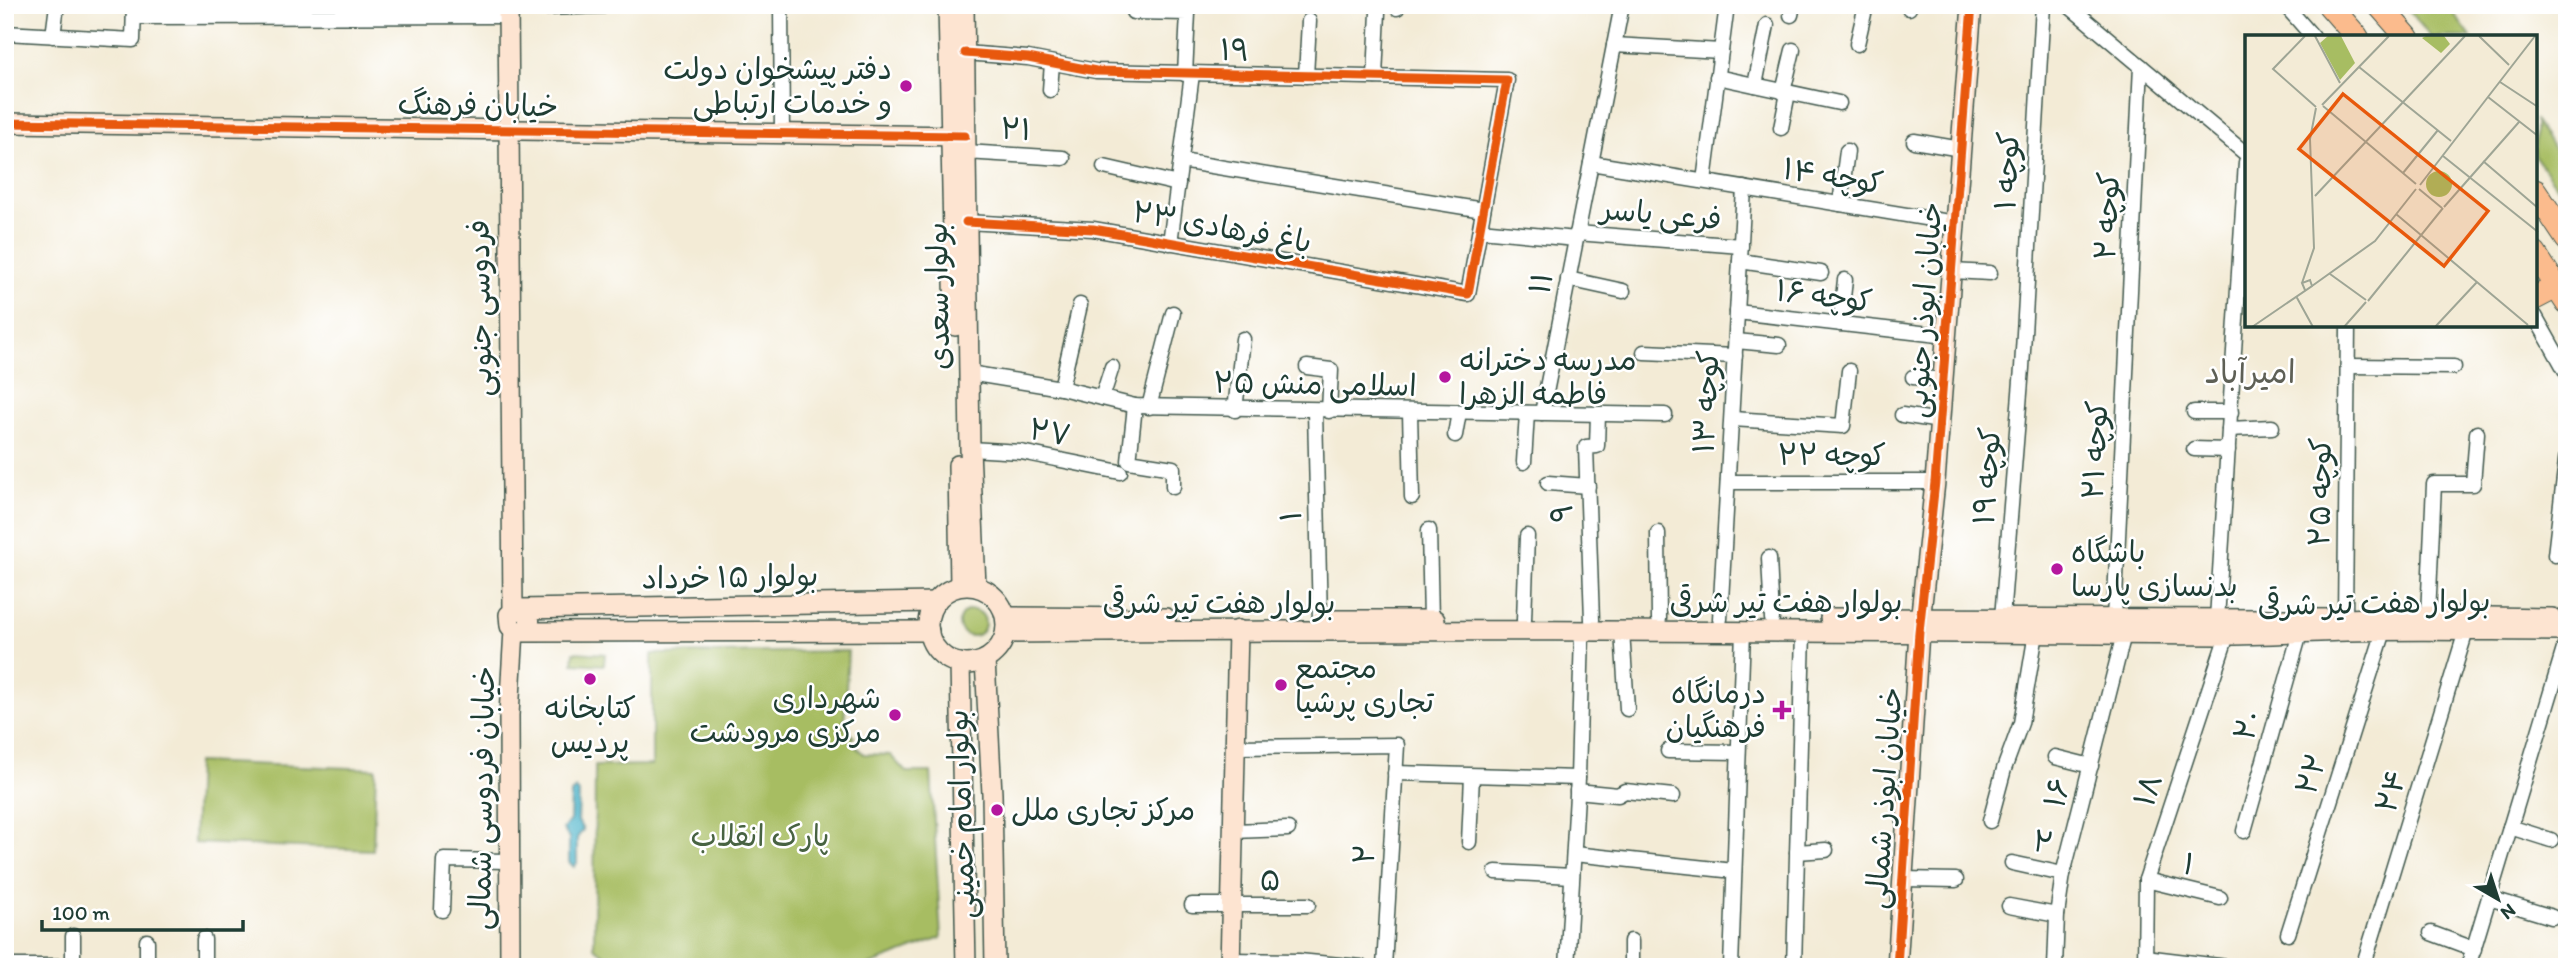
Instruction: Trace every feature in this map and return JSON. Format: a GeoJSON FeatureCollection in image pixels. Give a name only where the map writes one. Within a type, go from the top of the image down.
{"type":"FeatureCollection","features":[{"type":"Feature","properties":{"kind":"main road","name":"بولوار سعدی"},"geometry":{"type":"LineString","coordinates":[[948,5],[966,222],[970,449],[968,586]]}},
{"type":"Feature","properties":{"kind":"main road","name":"بولوار سعدی"},"geometry":{"type":"LineString","coordinates":[[964,5],[961,141],[968,586]]}},
{"type":"Feature","properties":{"kind":"main road","name":"خیابان ابوذر جنوبی"},"geometry":{"type":"LineString","coordinates":[[1920,625],[1935,482],[1972,5]]}},
{"type":"Feature","properties":{"kind":"main road"},"geometry":{"type":"LineString","coordinates":[[2329,5],[2355,35]]}},
{"type":"Feature","properties":{"kind":"main road"},"geometry":{"type":"LineString","coordinates":[[2379,5],[2405,35]]}},
{"type":"Feature","properties":{"kind":"main road","name":"فردوسی جنوبی"},"geometry":{"type":"LineString","coordinates":[[508,10],[508,129],[519,621]]}},
{"type":"Feature","properties":{"kind":"main road","name":"خیابان فرهنگ"},"geometry":{"type":"LineString","coordinates":[[5,123],[782,133],[961,141]]}},
{"type":"Feature","properties":{"kind":"main road"},"geometry":{"type":"LineString","coordinates":[[2537,194],[2567,239]]}},
{"type":"Feature","properties":{"kind":"main road"},"geometry":{"type":"LineString","coordinates":[[2537,257],[2562,294],[2537,298]]}},
{"type":"Feature","properties":{"kind":"main road"},"geometry":{"type":"LineString","coordinates":[[968,586],[990,592],[1000,603],[1006,625],[995,653],[985,660],[960,663],[948,659],[932,642],[929,631],[931,611],[951,589],[968,586]]}},
{"type":"Feature","properties":{"kind":"main road","name":"بولوار ۱۵ خرداد"},"geometry":{"type":"LineString","coordinates":[[519,621],[936,603]]}},
{"type":"Feature","properties":{"kind":"main road","name":"بولوار هفت تیر شرقی"},"geometry":{"type":"LineString","coordinates":[[1006,625],[1431,620],[1496,626],[1524,620],[1622,631],[1803,632],[2002,618],[2119,626],[2222,627],[2345,618],[2567,618]]}},
{"type":"Feature","properties":{"kind":"main road","name":"بولوار هفت تیر شرقی"},"geometry":{"type":"LineString","coordinates":[[1006,625],[1238,630],[1587,626],[1659,619],[1772,619],[2036,633],[2119,626]]}},
{"type":"Feature","properties":{"kind":"main road","name":"بولوار ۱۵ خرداد"},"geometry":{"type":"LineString","coordinates":[[519,621],[929,631]]}},
{"type":"Feature","properties":{"kind":"main road","name":"خیابان فردوسی شمالی"},"geometry":{"type":"LineString","coordinates":[[510,967],[509,715],[519,621]]}},
{"type":"Feature","properties":{"kind":"main road","name":"خیابان ابوذر شمالی"},"geometry":{"type":"LineString","coordinates":[[1897,967],[1920,625]]}},
{"type":"Feature","properties":{"kind":"main road","name":"بولوار هفت تیر شرقی"},"geometry":{"type":"LineString","coordinates":[[2261,626],[2300,633],[2567,631]]}},
{"type":"Feature","properties":{"kind":"main road"},"geometry":{"type":"LineString","coordinates":[[1231,963],[1238,630]]}},
{"type":"Feature","properties":{"kind":"main road","name":"بولوار امام خمینی"},"geometry":{"type":"LineString","coordinates":[[985,660],[992,794],[995,967]]}},
{"type":"Feature","properties":{"kind":"main road","name":"بولوار امام خمینی"},"geometry":{"type":"LineString","coordinates":[[960,663],[966,967]]}},
{"type":"Feature","properties":{"kind":"street"},"geometry":{"type":"LineString","coordinates":[[53,36],[57,5]]}},
{"type":"Feature","properties":{"kind":"street"},"geometry":{"type":"LineString","coordinates":[[781,5],[782,133]]}},
{"type":"Feature","properties":{"kind":"street","name":"۱۱"},"geometry":{"type":"LineString","coordinates":[[1524,462],[1568,279],[1622,5]]}},
{"type":"Feature","properties":{"kind":"street"},"geometry":{"type":"LineString","coordinates":[[1704,181],[1727,5]]}},
{"type":"Feature","properties":{"kind":"street"},"geometry":{"type":"LineString","coordinates":[[1857,44],[1866,5]]}},
{"type":"Feature","properties":{"kind":"street","name":"کوچه ۱"},"geometry":{"type":"LineString","coordinates":[[2023,339],[2043,5]]}},
{"type":"Feature","properties":{"kind":"street"},"geometry":{"type":"LineString","coordinates":[[2068,5],[2245,153]]}},
{"type":"Feature","properties":{"kind":"street"},"geometry":{"type":"LineString","coordinates":[[2285,5],[2310,35]]}},
{"type":"Feature","properties":{"kind":"street"},"geometry":{"type":"LineString","coordinates":[[5,33],[133,40],[134,11],[508,10],[604,6]]}},
{"type":"Feature","properties":{"kind":"street"},"geometry":{"type":"LineString","coordinates":[[1133,12],[1188,13],[1189,74],[1170,243]]}},
{"type":"Feature","properties":{"kind":"street"},"geometry":{"type":"LineString","coordinates":[[1376,77],[1378,12]]}},
{"type":"Feature","properties":{"kind":"street"},"geometry":{"type":"LineString","coordinates":[[1306,76],[1308,21]]}},
{"type":"Feature","properties":{"kind":"street"},"geometry":{"type":"LineString","coordinates":[[1755,85],[1767,25]]}},
{"type":"Feature","properties":{"kind":"street"},"geometry":{"type":"LineString","coordinates":[[1614,45],[1721,51]]}},
{"type":"Feature","properties":{"kind":"street"},"geometry":{"type":"LineString","coordinates":[[1781,128],[1793,50]]}},
{"type":"Feature","properties":{"kind":"street","name":"۱۹"},"geometry":{"type":"LineString","coordinates":[[965,53],[1028,58],[1097,71],[1507,80],[1483,210]]}},
{"type":"Feature","properties":{"kind":"street"},"geometry":{"type":"LineString","coordinates":[[1050,90],[1052,63]]}},
{"type":"Feature","properties":{"kind":"street","name":"کوچه ۲"},"geometry":{"type":"LineString","coordinates":[[2125,369],[2141,66]]}},
{"type":"Feature","properties":{"kind":"street"},"geometry":{"type":"LineString","coordinates":[[1717,77],[1839,103]]}},
{"type":"Feature","properties":{"kind":"street","name":"۲۱"},"geometry":{"type":"LineString","coordinates":[[961,141],[1063,158]]}},
{"type":"Feature","properties":{"kind":"street"},"geometry":{"type":"LineString","coordinates":[[1914,141],[1961,149]]}},
{"type":"Feature","properties":{"kind":"street"},"geometry":{"type":"LineString","coordinates":[[1840,204],[1847,151]]}},
{"type":"Feature","properties":{"kind":"street"},"geometry":{"type":"LineString","coordinates":[[1181,161],[1483,210],[1480,230]]}},
{"type":"Feature","properties":{"kind":"street","name":"کوچه ۱۴"},"geometry":{"type":"LineString","coordinates":[[1591,163],[1955,223]]}},
{"type":"Feature","properties":{"kind":"street"},"geometry":{"type":"LineString","coordinates":[[1104,167],[1178,184]]}},
{"type":"Feature","properties":{"kind":"street","name":"کوچه ۱۳"},"geometry":{"type":"LineString","coordinates":[[1720,619],[1744,188]]}},
{"type":"Feature","properties":{"kind":"street","name":"۱۸"},"geometry":{"type":"LineString","coordinates":[[2145,962],[2146,880],[2222,627],[2228,450],[2245,211]]}},
{"type":"Feature","properties":{"kind":"street","name":"باغ فرهادی ۲۳"},"geometry":{"type":"LineString","coordinates":[[966,222],[1093,229],[1468,294],[1480,230]]}},
{"type":"Feature","properties":{"kind":"street","name":"فرعی یاسر"},"geometry":{"type":"LineString","coordinates":[[1480,230],[1740,254],[1821,273]]}},
{"type":"Feature","properties":{"kind":"street"},"geometry":{"type":"LineString","coordinates":[[1952,271],[1990,273]]}},
{"type":"Feature","properties":{"kind":"street"},"geometry":{"type":"LineString","coordinates":[[1568,279],[1623,291]]}},
{"type":"Feature","properties":{"kind":"street"},"geometry":{"type":"LineString","coordinates":[[1840,324],[1845,280]]}},
{"type":"Feature","properties":{"kind":"street"},"geometry":{"type":"LineString","coordinates":[[1061,388],[1080,305]]}},
{"type":"Feature","properties":{"kind":"street","name":"کوچه ۱۶"},"geometry":{"type":"LineString","coordinates":[[1737,312],[1947,336]]}},
{"type":"Feature","properties":{"kind":"street"},"geometry":{"type":"LineString","coordinates":[[1172,487],[1173,468],[1129,461],[1142,407],[1173,313]]}},
{"type":"Feature","properties":{"kind":"street"},"geometry":{"type":"LineString","coordinates":[[2537,320],[2567,373]]}},
{"type":"Feature","properties":{"kind":"street","name":"کوچه ۲۵"},"geometry":{"type":"LineString","coordinates":[[2345,618],[2348,327]]}},
{"type":"Feature","properties":{"kind":"street"},"geometry":{"type":"LineString","coordinates":[[1235,410],[1243,339]]}},
{"type":"Feature","properties":{"kind":"street","name":"کوچه ۱۹"},"geometry":{"type":"LineString","coordinates":[[2002,618],[2023,339]]}},
{"type":"Feature","properties":{"kind":"street"},"geometry":{"type":"LineString","coordinates":[[1644,352],[1779,345]]}},
{"type":"Feature","properties":{"kind":"street"},"geometry":{"type":"LineString","coordinates":[[2348,366],[2454,367]]}},
{"type":"Feature","properties":{"kind":"street"},"geometry":{"type":"LineString","coordinates":[[1102,398],[1112,367]]}},
{"type":"Feature","properties":{"kind":"street","name":"۱"},"geometry":{"type":"LineString","coordinates":[[1307,367],[1332,370],[1322,411],[1320,620]]}},
{"type":"Feature","properties":{"kind":"street","name":"کوچه ۲۱"},"geometry":{"type":"LineString","coordinates":[[2119,626],[2125,369]]}},
{"type":"Feature","properties":{"kind":"street"},"geometry":{"type":"LineString","coordinates":[[1732,419],[1843,426],[1849,372]]}},
{"type":"Feature","properties":{"kind":"street","name":"اسلامی منش ۲۵"},"geometry":{"type":"LineString","coordinates":[[969,373],[1061,388],[1142,407],[1665,415]]}},
{"type":"Feature","properties":{"kind":"street"},"geometry":{"type":"LineString","coordinates":[[1913,377],[1943,380]]}},
{"type":"Feature","properties":{"kind":"street"},"geometry":{"type":"LineString","coordinates":[[1410,412],[1412,497]]}},
{"type":"Feature","properties":{"kind":"street"},"geometry":{"type":"LineString","coordinates":[[1455,435],[1459,412]]}},
{"type":"Feature","properties":{"kind":"street"},"geometry":{"type":"LineString","coordinates":[[2194,412],[2231,412]]}},
{"type":"Feature","properties":{"kind":"street","name":"۹"},"geometry":{"type":"LineString","coordinates":[[1567,967],[1587,626],[1586,447],[1597,446],[1598,414]]}},
{"type":"Feature","properties":{"kind":"street"},"geometry":{"type":"LineString","coordinates":[[1902,415],[1940,421]]}},
{"type":"Feature","properties":{"kind":"street"},"geometry":{"type":"LineString","coordinates":[[2230,429],[2273,427]]}},
{"type":"Feature","properties":{"kind":"street"},"geometry":{"type":"LineString","coordinates":[[2428,616],[2434,484],[2473,485],[2477,433]]}},
{"type":"Feature","properties":{"kind":"street","name":"۲۷"},"geometry":{"type":"LineString","coordinates":[[970,449],[1021,452],[1120,472]]}},
{"type":"Feature","properties":{"kind":"street"},"geometry":{"type":"LineString","coordinates":[[2193,449],[2228,450]]}},
{"type":"Feature","properties":{"kind":"street"},"geometry":{"type":"LineString","coordinates":[[2555,555],[2567,452]]}},
{"type":"Feature","properties":{"kind":"street","name":"کوچه ۲۲"},"geometry":{"type":"LineString","coordinates":[[1728,482],[1935,482]]}},
{"type":"Feature","properties":{"kind":"street"},"geometry":{"type":"LineString","coordinates":[[1548,483],[1588,486]]}},
{"type":"Feature","properties":{"kind":"street"},"geometry":{"type":"LineString","coordinates":[[1429,530],[1431,620]]}},
{"type":"Feature","properties":{"kind":"street"},"geometry":{"type":"LineString","coordinates":[[1658,533],[1659,619]]}},
{"type":"Feature","properties":{"kind":"street"},"geometry":{"type":"LineString","coordinates":[[1524,620],[1527,536]]}},
{"type":"Feature","properties":{"kind":"street"},"geometry":{"type":"LineString","coordinates":[[1769,558],[1772,619]]}},
{"type":"Feature","properties":{"kind":"street","name":"۱۶"},"geometry":{"type":"LineString","coordinates":[[2055,967],[2057,915],[2063,874],[2091,766],[2119,626]]}},
{"type":"Feature","properties":{"kind":"street"},"geometry":{"type":"LineString","coordinates":[[1622,631],[1627,709]]}},
{"type":"Feature","properties":{"kind":"street"},"geometry":{"type":"LineString","coordinates":[[1731,967],[1743,631]]}},
{"type":"Feature","properties":{"kind":"street","name":"۲۲"},"geometry":{"type":"LineString","coordinates":[[2288,934],[2384,631]]}},
{"type":"Feature","properties":{"kind":"street","name":"۲۴"},"geometry":{"type":"LineString","coordinates":[[2363,967],[2466,631]]}},
{"type":"Feature","properties":{"kind":"street"},"geometry":{"type":"LineString","coordinates":[[1794,967],[1803,632]]}},
{"type":"Feature","properties":{"kind":"street"},"geometry":{"type":"LineString","coordinates":[[1990,821],[2004,769],[2021,723],[2036,633]]}},
{"type":"Feature","properties":{"kind":"street","name":"۲۰"},"geometry":{"type":"LineString","coordinates":[[2244,831],[2300,633]]}},
{"type":"Feature","properties":{"kind":"street"},"geometry":{"type":"LineString","coordinates":[[2468,967],[2567,639]]}},
{"type":"Feature","properties":{"kind":"street","name":"۲"},"geometry":{"type":"LineString","coordinates":[[1236,747],[1396,744],[1384,967]]}},
{"type":"Feature","properties":{"kind":"street"},"geometry":{"type":"LineString","coordinates":[[1668,751],[1738,752]]}},
{"type":"Feature","properties":{"kind":"street"},"geometry":{"type":"LineString","coordinates":[[2055,757],[2091,766]]}},
{"type":"Feature","properties":{"kind":"street"},"geometry":{"type":"LineString","coordinates":[[1395,773],[1578,785],[1618,795],[1625,791],[1673,796]]}},
{"type":"Feature","properties":{"kind":"street"},"geometry":{"type":"LineString","coordinates":[[1469,842],[1472,776]]}},
{"type":"Feature","properties":{"kind":"street"},"geometry":{"type":"LineString","coordinates":[[2510,827],[2551,841]]}},
{"type":"Feature","properties":{"kind":"street"},"geometry":{"type":"LineString","coordinates":[[1234,831],[1288,829]]}},
{"type":"Feature","properties":{"kind":"street"},"geometry":{"type":"LineString","coordinates":[[1797,852],[1826,850]]}},
{"type":"Feature","properties":{"kind":"street"},"geometry":{"type":"LineString","coordinates":[[1574,854],[1734,871]]}},
{"type":"Feature","properties":{"kind":"street"},"geometry":{"type":"LineString","coordinates":[[442,910],[444,860],[509,861]]}},
{"type":"Feature","properties":{"kind":"street","name":"۲"},"geometry":{"type":"LineString","coordinates":[[2012,863],[2063,874]]}},
{"type":"Feature","properties":{"kind":"street"},"geometry":{"type":"LineString","coordinates":[[1496,872],[1572,876]]}},
{"type":"Feature","properties":{"kind":"street"},"geometry":{"type":"LineString","coordinates":[[1903,879],[1956,880]]}},
{"type":"Feature","properties":{"kind":"street","name":"۱"},"geometry":{"type":"LineString","coordinates":[[2146,880],[2220,898]]}},
{"type":"Feature","properties":{"kind":"street"},"geometry":{"type":"LineString","coordinates":[[2489,898],[2552,917]]}},
{"type":"Feature","properties":{"kind":"street"},"geometry":{"type":"LineString","coordinates":[[1192,905],[1232,906]]}},
{"type":"Feature","properties":{"kind":"street","name":"۵"},"geometry":{"type":"LineString","coordinates":[[1232,906],[1308,905]]}},
{"type":"Feature","properties":{"kind":"street"},"geometry":{"type":"LineString","coordinates":[[2009,906],[2057,915]]}},
{"type":"Feature","properties":{"kind":"street"},"geometry":{"type":"LineString","coordinates":[[2431,933],[2473,949]]}},
{"type":"Feature","properties":{"kind":"street"},"geometry":{"type":"LineString","coordinates":[[5,966],[73,967],[73,936]]}},
{"type":"Feature","properties":{"kind":"street"},"geometry":{"type":"LineString","coordinates":[[204,939],[204,967]]}},
{"type":"Feature","properties":{"kind":"street"},"geometry":{"type":"LineString","coordinates":[[147,941],[147,967]]}},
{"type":"Feature","properties":{"kind":"street"},"geometry":{"type":"LineString","coordinates":[[1631,941],[1631,967]]}},
{"type":"Feature","properties":{"kind":"street"},"geometry":{"type":"LineString","coordinates":[[1231,963],[1299,961],[1360,967]]}},
{"type":"Feature","properties":{"kind":"street"},"geometry":{"type":"LineString","coordinates":[[2145,962],[2227,967]]}},
{"type":"Feature","properties":{"kind":"green space"},"geometry":{"type":"Polygon","coordinates":[[[2404,5],[2447,5],[2470,35],[2429,35],[2404,5]]]}},
{"type":"Feature","properties":{"kind":"green space"},"geometry":{"type":"Polygon","coordinates":[[[2537,125],[2567,168],[2567,201],[2537,159],[2537,125]]]}},
{"type":"Feature","properties":{"kind":"green space"},"geometry":{"type":"Polygon","coordinates":[[[972,610],[981,614],[985,623],[981,632],[972,636],[963,632],[959,623],[963,614],[972,610]]]}},
{"type":"Feature","properties":{"kind":"green space","name":"پارک انقلاب"},"geometry":{"type":"Polygon","coordinates":[[[848,651],[844,728],[854,737],[850,742],[864,754],[890,755],[906,772],[931,772],[941,938],[864,967],[623,967],[594,947],[595,766],[652,765],[652,654],[848,651]]]}},
{"type":"Feature","properties":{"kind":"green space"},"geometry":{"type":"Polygon","coordinates":[[[574,652],[605,654],[604,665],[573,663],[574,652]]]}},
{"type":"Feature","properties":{"kind":"green space"},"geometry":{"type":"Polygon","coordinates":[[[197,762],[376,769],[373,850],[194,843],[197,762]]]}},
{"type":"Feature","properties":{"kind":"water"},"geometry":{"type":"Polygon","coordinates":[[[576,789],[579,793],[578,821],[583,830],[577,838],[577,863],[574,867],[569,862],[569,838],[563,829],[570,820],[571,793],[576,789]]]}},
{"type":"Feature","properties":{"kind":"cycle path"},"geometry":{"type":"LineString","coordinates":[[1897,967],[1919,632],[1935,482],[1972,5]]}},
{"type":"Feature","properties":{"kind":"cycle path"},"geometry":{"type":"LineString","coordinates":[[965,53],[1028,58],[1096,71],[1507,80],[1468,294],[1093,229],[966,222]]}},
{"type":"Feature","properties":{"kind":"cycle path"},"geometry":{"type":"LineString","coordinates":[[5,123],[965,136]]}},
{"type":"Feature","properties":{"kind":"place","name":"دفتر پیشخوان دولت و خدمات ارتباطی"},"geometry":{"type":"Point","coordinates":[906,86]}},
{"type":"Feature","properties":{"kind":"place","name":"مدرسه دخترانه فاطمه الزهرا"},"geometry":{"type":"Point","coordinates":[1445,377]}},
{"type":"Feature","properties":{"kind":"place","name":"باشگاه بدنسازی پارسا"},"geometry":{"type":"Point","coordinates":[2057,569]}},
{"type":"Feature","properties":{"kind":"place","name":"کتابخانه پردیس"},"geometry":{"type":"Point","coordinates":[590,679]}},
{"type":"Feature","properties":{"kind":"place","name":"مجتمع تجاری پرشیا"},"geometry":{"type":"Point","coordinates":[1281,685]}},
{"type":"Feature","properties":{"kind":"place","name":"درمانگاه فرهنگیان"},"geometry":{"type":"Point","coordinates":[1782,710]}},
{"type":"Feature","properties":{"kind":"place","name":"شهرداری مرکزی مرودشت"},"geometry":{"type":"Point","coordinates":[895,715]}},
{"type":"Feature","properties":{"kind":"place","name":"مرکز تجاری ملل"},"geometry":{"type":"Point","coordinates":[997,810]}},
{"type":"Feature","properties":{"kind":"district","name":"امیرآباد"},"geometry":{"type":"Point","coordinates":[2250,372]}}]}
